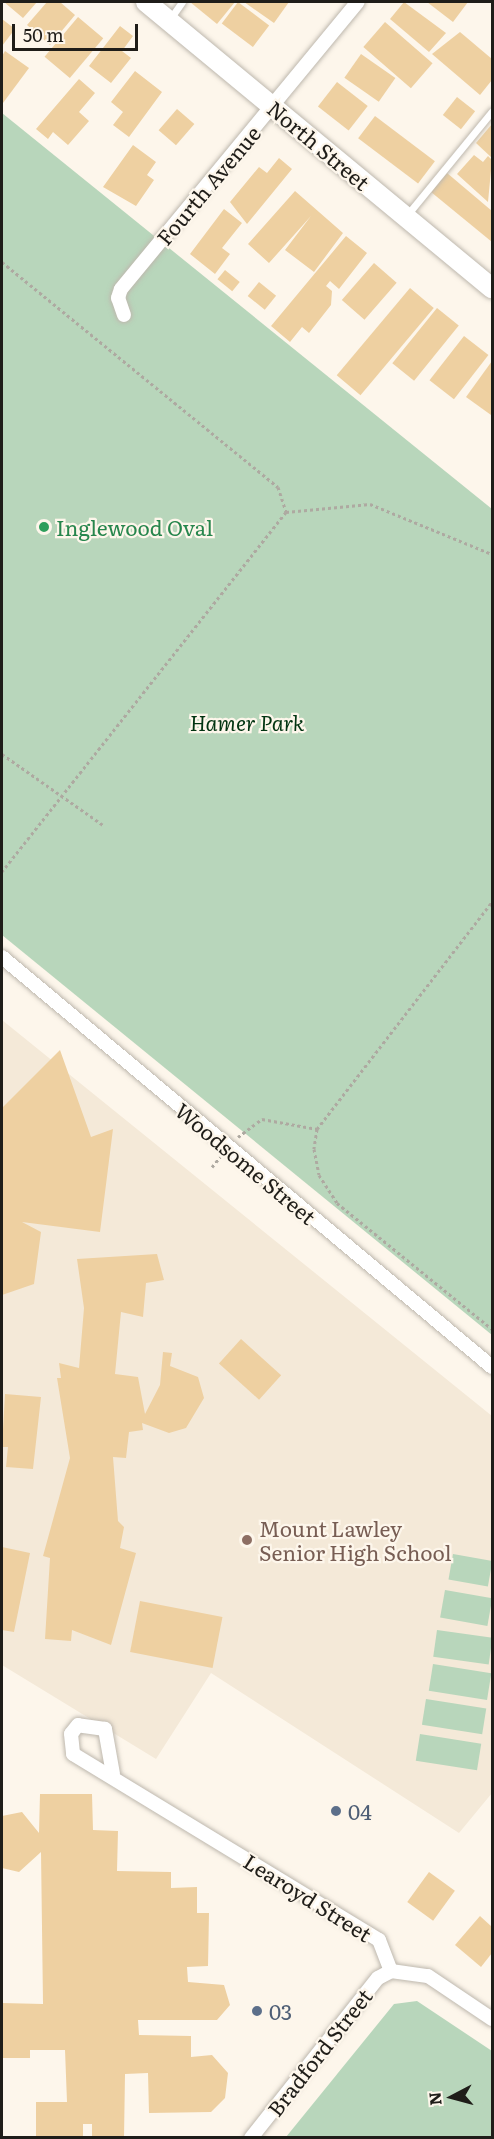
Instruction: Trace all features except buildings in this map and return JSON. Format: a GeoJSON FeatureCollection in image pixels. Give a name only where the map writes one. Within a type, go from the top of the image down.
{"type":"FeatureCollection","features":[{"type":"Feature","properties":{"kind":"main road","name":"North Street"},"geometry":{"type":"LineString","coordinates":[[146,2],[492,288]]}},
{"type":"Feature","properties":{"kind":"street","name":"Fourth Avenue"},"geometry":{"type":"LineString","coordinates":[[124,315],[118,298],[121,289],[358,2]]}},
{"type":"Feature","properties":{"kind":"street","name":"Woodsome Street"},"geometry":{"type":"LineString","coordinates":[[2,957],[227,1149],[492,1367]]}},
{"type":"Feature","properties":{"kind":"street","name":"Learoyd Street"},"geometry":{"type":"LineString","coordinates":[[113,1774],[379,1940],[391,1971]]}},
{"type":"Feature","properties":{"kind":"street"},"geometry":{"type":"LineString","coordinates":[[391,1971],[428,1976],[492,2019]]}},
{"type":"Feature","properties":{"kind":"street","name":"Bradford Street"},"geometry":{"type":"LineString","coordinates":[[251,2138],[378,1978],[391,1971]]}},
{"type":"Feature","properties":{"kind":"lane"},"geometry":{"type":"LineString","coordinates":[[169,20],[182,2]]}},
{"type":"Feature","properties":{"kind":"lane"},"geometry":{"type":"LineString","coordinates":[[405,217],[492,111]]}},
{"type":"Feature","properties":{"kind":"path"},"geometry":{"type":"LineString","coordinates":[[2,262],[278,487],[286,512]]}},
{"type":"Feature","properties":{"kind":"path"},"geometry":{"type":"LineString","coordinates":[[2,871],[286,512],[370,504],[492,554]]}},
{"type":"Feature","properties":{"kind":"path"},"geometry":{"type":"LineString","coordinates":[[2,754],[103,825]]}},
{"type":"Feature","properties":{"kind":"path"},"geometry":{"type":"LineString","coordinates":[[492,902],[317,1129],[314,1149],[320,1175],[337,1203],[492,1329]]}},
{"type":"Feature","properties":{"kind":"path"},"geometry":{"type":"LineString","coordinates":[[212,1167],[249,1125],[262,1119],[317,1129]]}},
{"type":"Feature","properties":{"kind":"shaded area","name":"Mount Lawley Senior High School"},"geometry":{"type":"Polygon","coordinates":[[[2,1020],[492,1416],[492,1793],[459,1833],[211,1673],[156,1759],[2,1665],[2,1020]]]}},
{"type":"Feature","properties":{"kind":"green space","name":"Hamer Park"},"geometry":{"type":"Polygon","coordinates":[[[2,113],[492,509],[492,1335],[2,935],[2,113]]]}},
{"type":"Feature","properties":{"kind":"green space"},"geometry":{"type":"Polygon","coordinates":[[[453,1554],[492,1561],[488,1587],[448,1580],[453,1554]]]}},
{"type":"Feature","properties":{"kind":"green space"},"geometry":{"type":"Polygon","coordinates":[[[445,1590],[492,1598],[487,1626],[440,1618],[445,1590]]]}},
{"type":"Feature","properties":{"kind":"green space"},"geometry":{"type":"Polygon","coordinates":[[[437,1630],[492,1638],[489,1665],[433,1657],[437,1630]]]}},
{"type":"Feature","properties":{"kind":"green space"},"geometry":{"type":"Polygon","coordinates":[[[433,1664],[491,1673],[487,1700],[429,1691],[433,1664]]]}},
{"type":"Feature","properties":{"kind":"green space"},"geometry":{"type":"Polygon","coordinates":[[[426,1699],[486,1709],[482,1734],[422,1725],[426,1699]]]}},
{"type":"Feature","properties":{"kind":"green space"},"geometry":{"type":"Polygon","coordinates":[[[420,1734],[481,1744],[477,1770],[416,1761],[420,1734]]]}},
{"type":"Feature","properties":{"kind":"green space"},"geometry":{"type":"Polygon","coordinates":[[[417,2001],[492,2051],[492,2137],[286,2137],[394,2004],[417,2001]]]}},
{"type":"Feature","properties":{"kind":"place","name":"Inglewood Oval"},"geometry":{"type":"Point","coordinates":[44,527]}},
{"type":"Feature","properties":{"kind":"place","name":"Mount Lawley Senior High School"},"geometry":{"type":"Point","coordinates":[247,1540]}},
{"type":"Feature","properties":{"kind":"place","name":"04"},"geometry":{"type":"Point","coordinates":[336,1811]}},
{"type":"Feature","properties":{"kind":"place","name":"03"},"geometry":{"type":"Point","coordinates":[257,2011]}}]}
